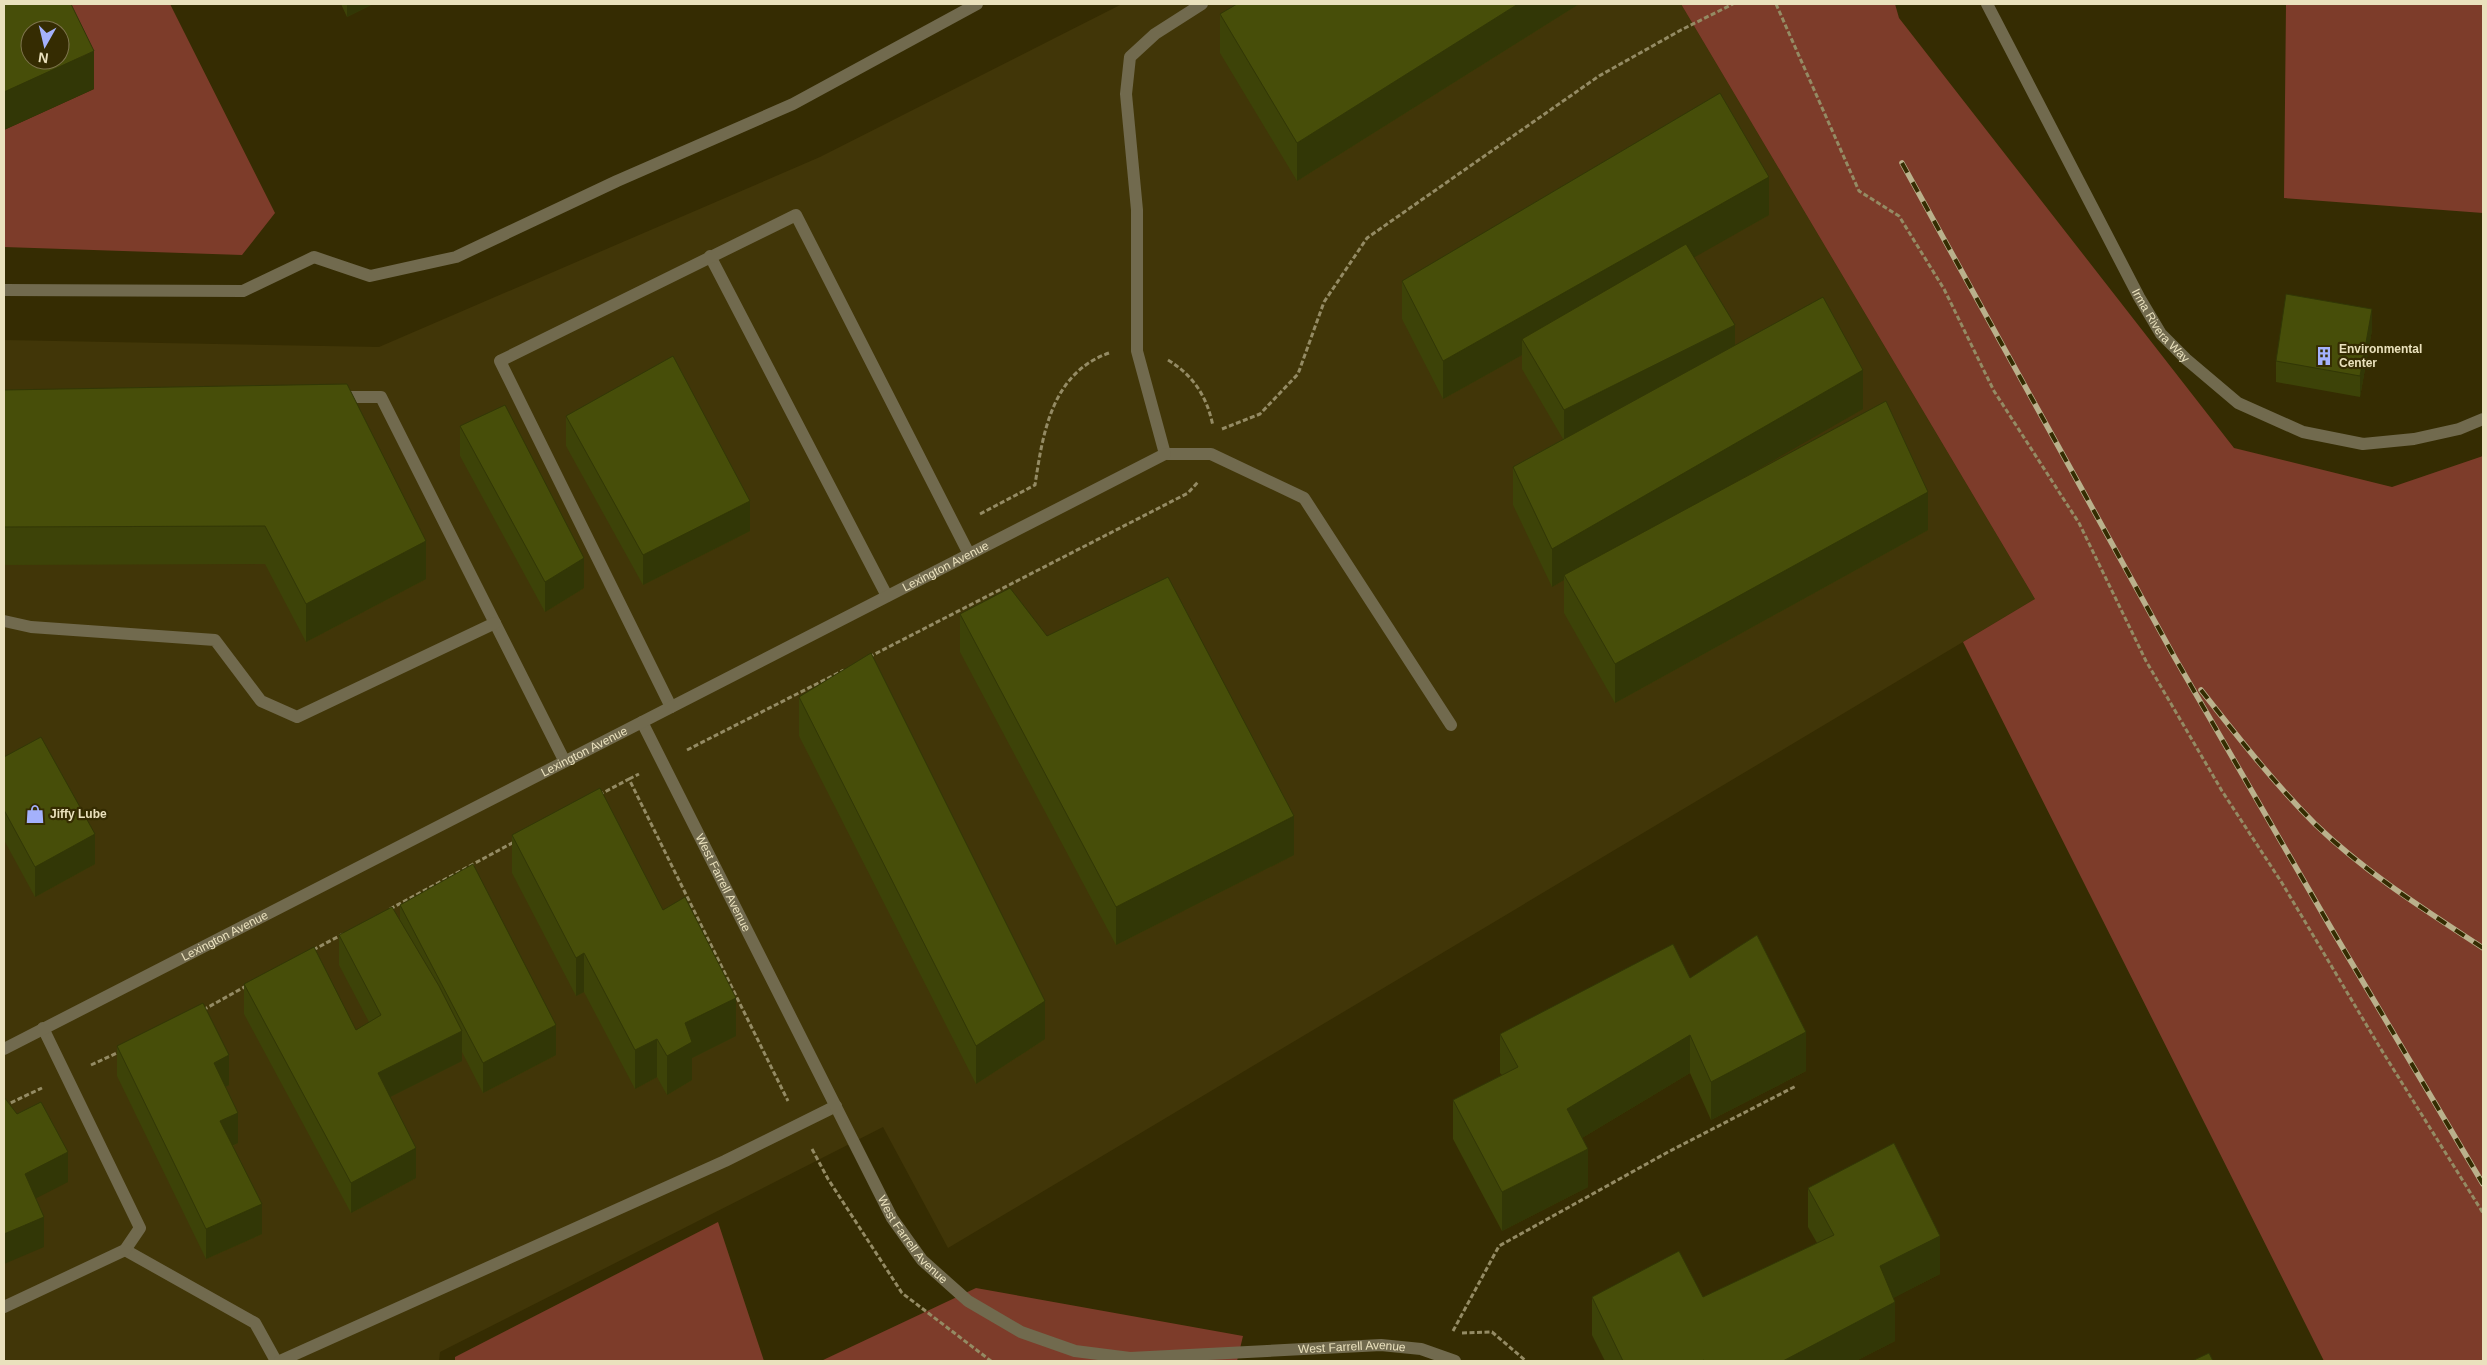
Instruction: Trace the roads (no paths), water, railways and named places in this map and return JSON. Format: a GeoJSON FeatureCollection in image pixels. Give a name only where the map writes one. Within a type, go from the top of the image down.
{"type":"FeatureCollection","features":[{"type":"Feature","properties":{"kind":"street"},"geometry":{"type":"LineString","coordinates":[[4,290],[243,291],[314,257],[370,276],[456,257],[617,182],[793,104],[977,4]]}},
{"type":"Feature","properties":{"kind":"street"},"geometry":{"type":"LineString","coordinates":[[1202,4],[1155,34],[1130,57],[1126,94],[1137,210],[1137,351],[1165,454],[1211,454],[1304,498],[1451,725]]}},
{"type":"Feature","properties":{"kind":"street","name":"Irma Rivera Way"},"geometry":{"type":"LineString","coordinates":[[1987,4],[2139,297],[2162,334],[2186,359],[2238,403],[2303,432],[2363,444],[2414,440],[2459,429],[2483,419]]}},
{"type":"Feature","properties":{"kind":"street"},"geometry":{"type":"LineString","coordinates":[[671,707],[500,361],[796,215],[969,554]]}},
{"type":"Feature","properties":{"kind":"street"},"geometry":{"type":"LineString","coordinates":[[710,256],[887,596]]}},
{"type":"Feature","properties":{"kind":"street"},"geometry":{"type":"LineString","coordinates":[[322,397],[381,397],[564,760]]}},
{"type":"Feature","properties":{"kind":"street","name":"Lexington Avenue"},"geometry":{"type":"LineString","coordinates":[[4,1049],[564,760],[642,722],[1165,454]]}},
{"type":"Feature","properties":{"kind":"street"},"geometry":{"type":"LineString","coordinates":[[4,622],[31,627],[215,640],[261,701],[297,717],[495,623]]}},
{"type":"Feature","properties":{"kind":"street","name":"West Farrell Avenue"},"geometry":{"type":"LineString","coordinates":[[642,722],[892,1218],[922,1260],[968,1301],[1021,1332],[1075,1351],[1130,1358],[1381,1345],[1421,1349],[1455,1361]]}},
{"type":"Feature","properties":{"kind":"street"},"geometry":{"type":"LineString","coordinates":[[4,1307],[125,1250],[140,1228],[43,1028]]}},
{"type":"Feature","properties":{"kind":"street"},"geometry":{"type":"LineString","coordinates":[[280,1361],[716,1165],[836,1106]]}},
{"type":"Feature","properties":{"kind":"street"},"geometry":{"type":"LineString","coordinates":[[125,1250],[255,1323],[276,1361]]}},
{"type":"Feature","properties":{"kind":"railway"},"geometry":{"type":"LineString","coordinates":[[1902,163],[2175,658],[2331,928],[2483,1184]]}},
{"type":"Feature","properties":{"kind":"railway"},"geometry":{"type":"LineString","coordinates":[[2201,690],[2270,776],[2334,842],[2396,890],[2483,948]]}},
{"type":"Feature","properties":{"kind":"place","name":"Environmental Center"},"geometry":{"type":"Point","coordinates":[2324,356]}},
{"type":"Feature","properties":{"kind":"place","name":"Jiffy Lube"},"geometry":{"type":"Point","coordinates":[35,814]}}]}
